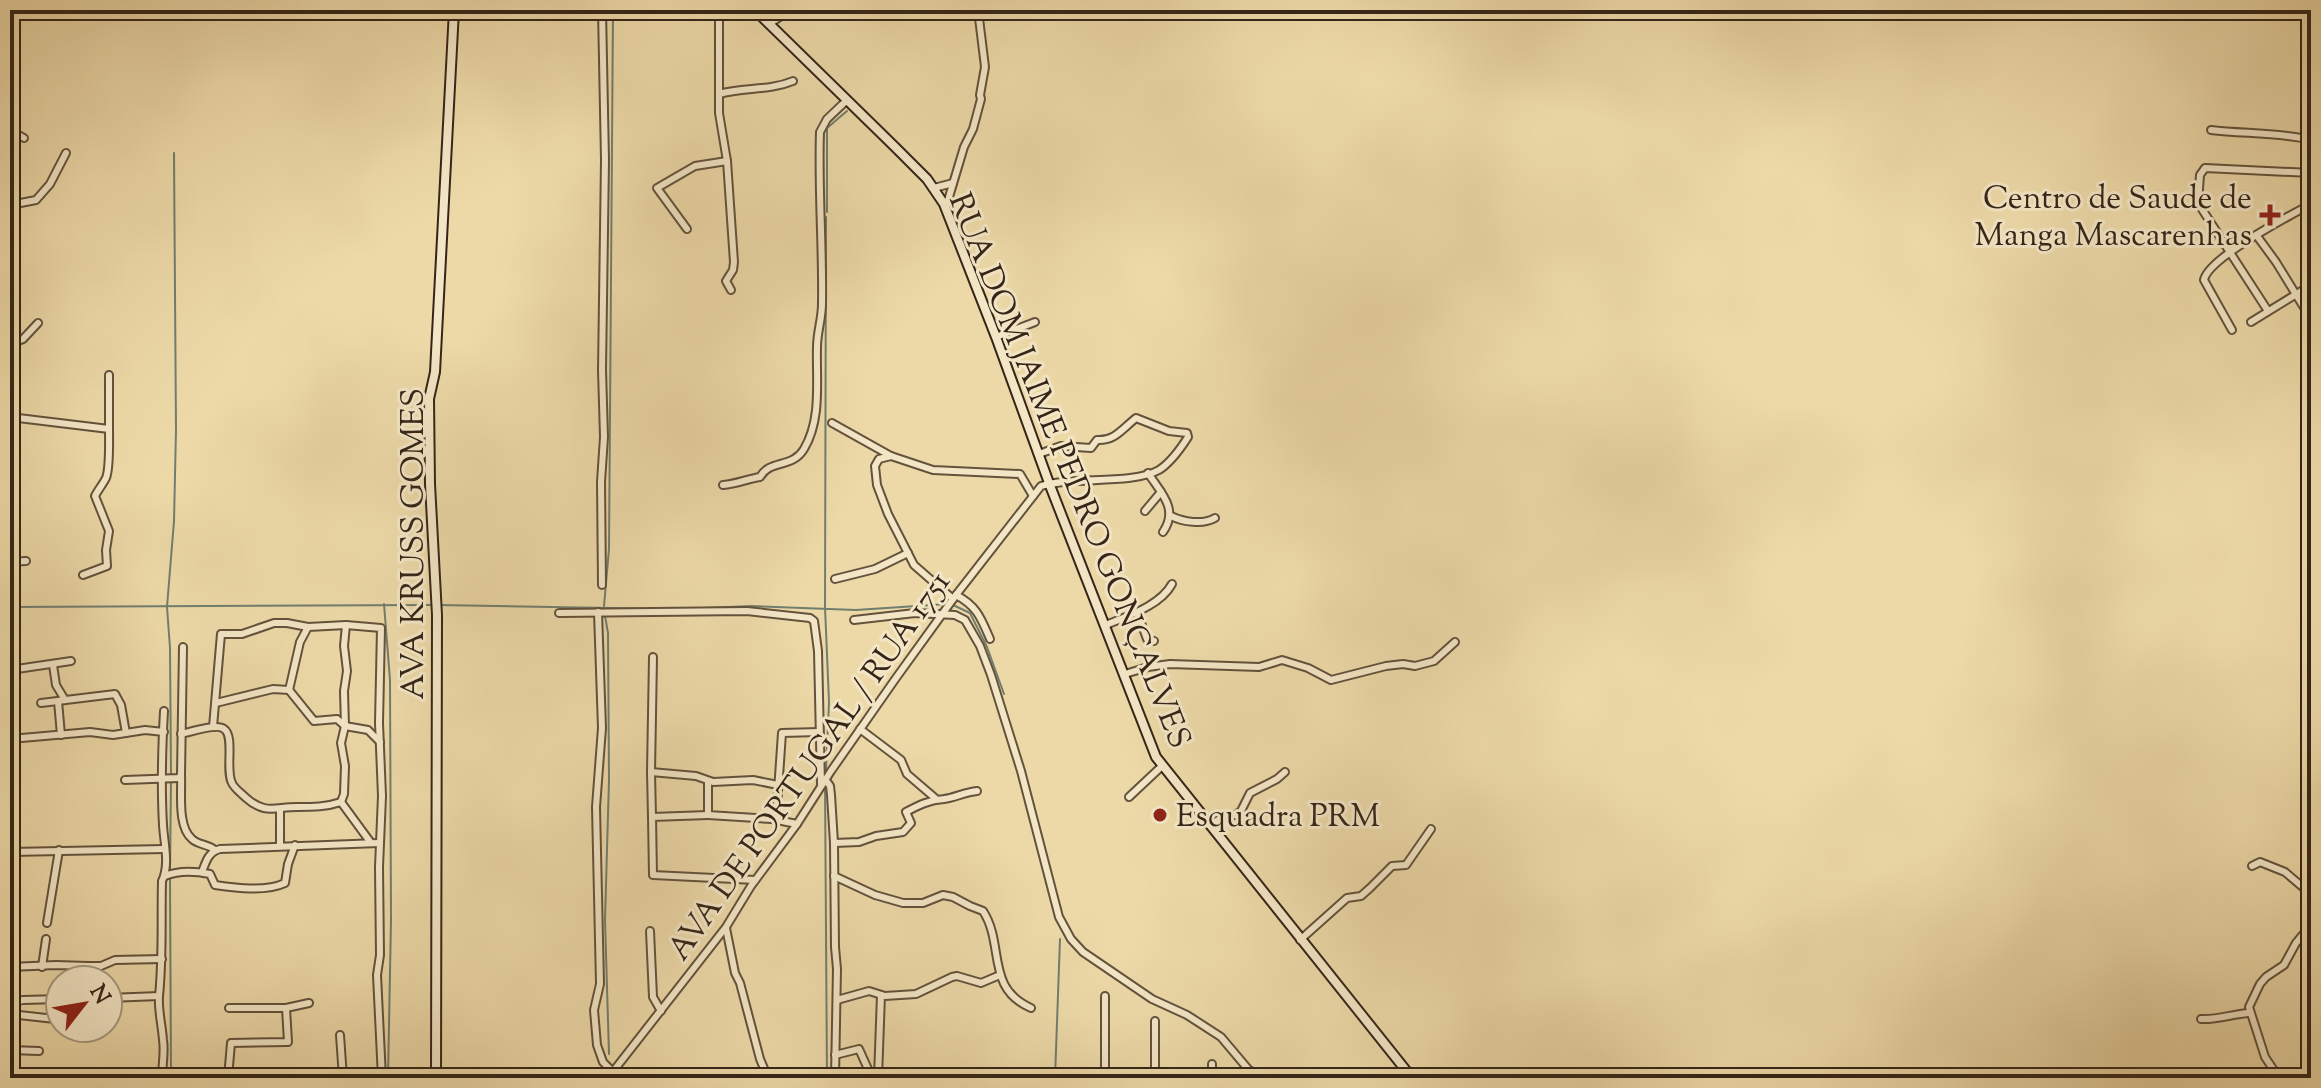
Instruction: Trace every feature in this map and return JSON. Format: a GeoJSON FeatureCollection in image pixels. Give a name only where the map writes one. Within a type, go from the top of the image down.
{"type":"FeatureCollection","features":[{"type":"Feature","properties":{"kind":"main road","name":"AVA KRUSS GOMES"},"geometry":{"type":"LineString","coordinates":[[436,1078],[437,615],[429,399],[435,372],[454,10]]}},
{"type":"Feature","properties":{"kind":"main road","name":"RUA DOM JAIME PEDRO GONÇALVES"},"geometry":{"type":"LineString","coordinates":[[758,11],[934,188],[946,208],[1156,757],[1412,1078]]}},
{"type":"Feature","properties":{"kind":"street"},"geometry":{"type":"LineString","coordinates":[[602,10],[605,160],[602,585]]}},
{"type":"Feature","properties":{"kind":"street"},"geometry":{"type":"LineString","coordinates":[[719,10],[720,129],[727,161],[734,262],[726,281],[731,290]]}},
{"type":"Feature","properties":{"kind":"street"},"geometry":{"type":"LineString","coordinates":[[769,24],[790,10]]}},
{"type":"Feature","properties":{"kind":"street"},"geometry":{"type":"LineString","coordinates":[[946,208],[981,99],[985,67],[978,10]]}},
{"type":"Feature","properties":{"kind":"street"},"geometry":{"type":"LineString","coordinates":[[719,94],[779,86],[793,81]]}},
{"type":"Feature","properties":{"kind":"street"},"geometry":{"type":"LineString","coordinates":[[723,485],[760,477],[767,467],[794,460],[804,449],[809,436],[814,420],[822,307],[820,132],[827,119],[847,100]]}},
{"type":"Feature","properties":{"kind":"street"},"geometry":{"type":"LineString","coordinates":[[10,120],[15,133],[24,138]]}},
{"type":"Feature","properties":{"kind":"street"},"geometry":{"type":"LineString","coordinates":[[2211,130],[2311,140]]}},
{"type":"Feature","properties":{"kind":"street"},"geometry":{"type":"LineString","coordinates":[[10,205],[36,200],[50,184],[66,153]]}},
{"type":"Feature","properties":{"kind":"street"},"geometry":{"type":"LineString","coordinates":[[687,229],[657,188],[695,166],[727,161]]}},
{"type":"Feature","properties":{"kind":"street"},"geometry":{"type":"LineString","coordinates":[[2268,311],[2198,203],[2199,180],[2203,169],[2311,173]]}},
{"type":"Feature","properties":{"kind":"street"},"geometry":{"type":"LineString","coordinates":[[934,188],[953,183]]}},
{"type":"Feature","properties":{"kind":"street"},"geometry":{"type":"LineString","coordinates":[[2232,330],[2204,280],[2208,270],[2230,252],[2311,204]]}},
{"type":"Feature","properties":{"kind":"street"},"geometry":{"type":"LineString","coordinates":[[2257,236],[2311,319]]}},
{"type":"Feature","properties":{"kind":"street"},"geometry":{"type":"LineString","coordinates":[[2251,322],[2311,285]]}},
{"type":"Feature","properties":{"kind":"street"},"geometry":{"type":"LineString","coordinates":[[996,337],[1035,322]]}},
{"type":"Feature","properties":{"kind":"street"},"geometry":{"type":"LineString","coordinates":[[10,344],[23,339],[38,323]]}},
{"type":"Feature","properties":{"kind":"street"},"geometry":{"type":"LineString","coordinates":[[83,575],[107,566],[109,531],[95,496],[107,475],[110,455],[109,375]]}},
{"type":"Feature","properties":{"kind":"street"},"geometry":{"type":"LineString","coordinates":[[10,417],[109,429]]}},
{"type":"Feature","properties":{"kind":"street"},"geometry":{"type":"LineString","coordinates":[[1039,454],[1061,446],[1091,448],[1097,440],[1113,438],[1136,418],[1169,431],[1187,433],[1182,447],[1159,470],[1109,479],[1049,483]]}},
{"type":"Feature","properties":{"kind":"street"},"geometry":{"type":"LineString","coordinates":[[832,423],[891,456],[933,470],[1020,474],[1033,496]]}},
{"type":"Feature","properties":{"kind":"street"},"geometry":{"type":"LineString","coordinates":[[891,456],[877,461],[875,476],[885,506],[908,553],[918,570],[954,597],[968,601],[975,608],[990,639]]}},
{"type":"Feature","properties":{"kind":"street"},"geometry":{"type":"LineString","coordinates":[[1148,473],[1167,503],[1171,516],[1163,532]]}},
{"type":"Feature","properties":{"kind":"street","name":"AVA DE PORTUGAL / RUA 1751"},"geometry":{"type":"LineString","coordinates":[[611,1075],[726,927],[755,880],[954,597],[1041,486],[1049,483]]}},
{"type":"Feature","properties":{"kind":"street"},"geometry":{"type":"LineString","coordinates":[[1145,511],[1161,492]]}},
{"type":"Feature","properties":{"kind":"street"},"geometry":{"type":"LineString","coordinates":[[1171,516],[1202,522],[1215,518]]}},
{"type":"Feature","properties":{"kind":"street"},"geometry":{"type":"LineString","coordinates":[[835,579],[875,569],[908,553]]}},
{"type":"Feature","properties":{"kind":"street"},"geometry":{"type":"LineString","coordinates":[[10,562],[26,561]]}},
{"type":"Feature","properties":{"kind":"street"},"geometry":{"type":"LineString","coordinates":[[1106,625],[1137,612],[1165,594],[1172,584]]}},
{"type":"Feature","properties":{"kind":"street"},"geometry":{"type":"LineString","coordinates":[[559,613],[747,611],[814,621],[817,628],[823,783],[830,786],[834,843],[835,1078]]}},
{"type":"Feature","properties":{"kind":"street"},"geometry":{"type":"LineString","coordinates":[[598,612],[602,728],[596,807],[600,984],[594,1010],[599,1055],[611,1075]]}},
{"type":"Feature","properties":{"kind":"street"},"geometry":{"type":"LineString","coordinates":[[1137,612],[1146,637],[1154,641]]}},
{"type":"Feature","properties":{"kind":"street"},"geometry":{"type":"LineString","coordinates":[[854,620],[894,614],[955,615],[965,620],[980,646],[1021,771],[1059,917],[1071,939],[1083,952],[1152,999],[1187,1015],[1221,1037],[1248,1069],[1261,1078]]}},
{"type":"Feature","properties":{"kind":"street"},"geometry":{"type":"LineString","coordinates":[[213,727],[221,634],[242,634],[274,623],[308,627],[346,625],[381,628],[382,796],[375,843],[381,942],[377,975],[382,1078]]}},
{"type":"Feature","properties":{"kind":"street"},"geometry":{"type":"LineString","coordinates":[[181,734],[213,727],[226,730],[231,783],[256,807],[280,810],[316,808],[341,802],[344,799],[345,766],[341,743],[345,726],[346,625]]}},
{"type":"Feature","properties":{"kind":"street"},"geometry":{"type":"LineString","coordinates":[[289,690],[300,642],[308,627]]}},
{"type":"Feature","properties":{"kind":"street"},"geometry":{"type":"LineString","coordinates":[[1125,674],[1170,664],[1259,667],[1282,660],[1308,668],[1331,680],[1386,666],[1415,666],[1434,661],[1455,642]]}},
{"type":"Feature","properties":{"kind":"street"},"geometry":{"type":"LineString","coordinates":[[183,647],[180,805],[186,831],[193,841],[215,850],[375,843]]}},
{"type":"Feature","properties":{"kind":"street"},"geometry":{"type":"LineString","coordinates":[[653,657],[653,875],[755,880]]}},
{"type":"Feature","properties":{"kind":"street"},"geometry":{"type":"LineString","coordinates":[[10,670],[71,661]]}},
{"type":"Feature","properties":{"kind":"street"},"geometry":{"type":"LineString","coordinates":[[53,665],[62,700],[61,735]]}},
{"type":"Feature","properties":{"kind":"street"},"geometry":{"type":"LineString","coordinates":[[216,703],[273,689],[289,690],[314,721],[337,719],[345,726],[368,730],[380,742]]}},
{"type":"Feature","properties":{"kind":"street"},"geometry":{"type":"LineString","coordinates":[[41,703],[115,694],[121,705],[126,733]]}},
{"type":"Feature","properties":{"kind":"street"},"geometry":{"type":"LineString","coordinates":[[162,1078],[164,1042],[159,996],[162,881],[165,876],[164,711]]}},
{"type":"Feature","properties":{"kind":"street"},"geometry":{"type":"LineString","coordinates":[[860,729],[901,760],[907,774],[935,798]]}},
{"type":"Feature","properties":{"kind":"street"},"geometry":{"type":"LineString","coordinates":[[10,739],[90,732],[113,735],[145,730],[164,732]]}},
{"type":"Feature","properties":{"kind":"street"},"geometry":{"type":"LineString","coordinates":[[776,820],[782,733],[819,732]]}},
{"type":"Feature","properties":{"kind":"street"},"geometry":{"type":"LineString","coordinates":[[1129,797],[1162,766]]}},
{"type":"Feature","properties":{"kind":"street"},"geometry":{"type":"LineString","coordinates":[[651,772],[696,776],[719,783],[753,780],[778,785]]}},
{"type":"Feature","properties":{"kind":"street"},"geometry":{"type":"LineString","coordinates":[[1210,826],[1224,816],[1236,815],[1252,791],[1285,772]]}},
{"type":"Feature","properties":{"kind":"street"},"geometry":{"type":"LineString","coordinates":[[125,780],[164,780],[181,775]]}},
{"type":"Feature","properties":{"kind":"street"},"geometry":{"type":"LineString","coordinates":[[708,781],[708,815]]}},
{"type":"Feature","properties":{"kind":"street"},"geometry":{"type":"LineString","coordinates":[[834,843],[859,842],[903,832],[911,823],[906,812],[935,798],[947,799],[977,791]]}},
{"type":"Feature","properties":{"kind":"street"},"geometry":{"type":"LineString","coordinates":[[341,802],[375,843]]}},
{"type":"Feature","properties":{"kind":"street"},"geometry":{"type":"LineString","coordinates":[[280,810],[280,846]]}},
{"type":"Feature","properties":{"kind":"street"},"geometry":{"type":"LineString","coordinates":[[652,817],[708,815],[797,824]]}},
{"type":"Feature","properties":{"kind":"street"},"geometry":{"type":"LineString","coordinates":[[1300,940],[1347,898],[1361,896],[1392,866],[1406,865],[1431,829]]}},
{"type":"Feature","properties":{"kind":"street"},"geometry":{"type":"LineString","coordinates":[[165,876],[176,872],[202,872],[210,874],[215,885],[280,886],[285,883],[295,845]]}},
{"type":"Feature","properties":{"kind":"street"},"geometry":{"type":"LineString","coordinates":[[10,852],[165,849]]}},
{"type":"Feature","properties":{"kind":"street"},"geometry":{"type":"LineString","coordinates":[[47,923],[59,850]]}},
{"type":"Feature","properties":{"kind":"street"},"geometry":{"type":"LineString","coordinates":[[202,872],[208,857],[215,850]]}},
{"type":"Feature","properties":{"kind":"street"},"geometry":{"type":"LineString","coordinates":[[2252,866],[2260,862],[2285,872],[2311,891]]}},
{"type":"Feature","properties":{"kind":"street"},"geometry":{"type":"LineString","coordinates":[[834,876],[875,895],[903,903],[915,904],[945,895],[983,911],[993,936],[1000,975],[1011,995],[1031,1008]]}},
{"type":"Feature","properties":{"kind":"street"},"geometry":{"type":"LineString","coordinates":[[2279,1078],[2265,1057],[2249,1007],[2260,984],[2284,965],[2311,925]]}},
{"type":"Feature","properties":{"kind":"street"},"geometry":{"type":"LineString","coordinates":[[726,927],[735,973],[768,1078]]}},
{"type":"Feature","properties":{"kind":"street"},"geometry":{"type":"LineString","coordinates":[[650,931],[653,997],[661,1011]]}},
{"type":"Feature","properties":{"kind":"street"},"geometry":{"type":"LineString","coordinates":[[42,967],[46,939]]}},
{"type":"Feature","properties":{"kind":"street"},"geometry":{"type":"LineString","coordinates":[[10,967],[101,966],[115,960],[162,959]]}},
{"type":"Feature","properties":{"kind":"street"},"geometry":{"type":"LineString","coordinates":[[837,1000],[869,991],[881,995],[916,994],[952,977],[981,983],[1000,975]]}},
{"type":"Feature","properties":{"kind":"street"},"geometry":{"type":"LineString","coordinates":[[878,1078],[881,995]]}},
{"type":"Feature","properties":{"kind":"street"},"geometry":{"type":"LineString","coordinates":[[124,997],[159,996]]}},
{"type":"Feature","properties":{"kind":"street"},"geometry":{"type":"LineString","coordinates":[[1105,996],[1105,1078]]}},
{"type":"Feature","properties":{"kind":"street"},"geometry":{"type":"LineString","coordinates":[[10,1003],[44,999]]}},
{"type":"Feature","properties":{"kind":"street"},"geometry":{"type":"LineString","coordinates":[[229,1008],[286,1008],[309,1003]]}},
{"type":"Feature","properties":{"kind":"street"},"geometry":{"type":"LineString","coordinates":[[228,1078],[231,1043],[288,1042],[286,1008]]}},
{"type":"Feature","properties":{"kind":"street"},"geometry":{"type":"LineString","coordinates":[[2201,1019],[2249,1013]]}},
{"type":"Feature","properties":{"kind":"street"},"geometry":{"type":"LineString","coordinates":[[10,1014],[44,1018]]}},
{"type":"Feature","properties":{"kind":"street"},"geometry":{"type":"LineString","coordinates":[[1155,1021],[1155,1078]]}},
{"type":"Feature","properties":{"kind":"street"},"geometry":{"type":"LineString","coordinates":[[340,1035],[343,1078]]}},
{"type":"Feature","properties":{"kind":"street"},"geometry":{"type":"LineString","coordinates":[[835,1055],[859,1049],[872,1078]]}},
{"type":"Feature","properties":{"kind":"street"},"geometry":{"type":"LineString","coordinates":[[10,1050],[39,1051]]}},
{"type":"Feature","properties":{"kind":"street"},"geometry":{"type":"LineString","coordinates":[[1212,1064],[1212,1078]]}},
{"type":"Feature","properties":{"kind":"waterway"},"geometry":{"type":"LineString","coordinates":[[604,606],[609,549],[613,10]]}},
{"type":"Feature","properties":{"kind":"waterway"},"geometry":{"type":"LineString","coordinates":[[827,212],[827,128],[847,111]]}},
{"type":"Feature","properties":{"kind":"waterway"},"geometry":{"type":"LineString","coordinates":[[171,775],[167,607],[174,521],[176,430],[174,153]]}},
{"type":"Feature","properties":{"kind":"waterway"},"geometry":{"type":"LineString","coordinates":[[826,217],[825,607],[829,702],[826,770]]}},
{"type":"Feature","properties":{"kind":"waterway"},"geometry":{"type":"LineString","coordinates":[[384,604],[390,680],[388,1078]]}},
{"type":"Feature","properties":{"kind":"waterway"},"geometry":{"type":"LineString","coordinates":[[682,609],[752,606],[856,610],[947,604]]}},
{"type":"Feature","properties":{"kind":"waterway"},"geometry":{"type":"LineString","coordinates":[[10,607],[431,605]]}},
{"type":"Feature","properties":{"kind":"waterway"},"geometry":{"type":"LineString","coordinates":[[438,605],[667,609]]}},
{"type":"Feature","properties":{"kind":"waterway"},"geometry":{"type":"LineString","coordinates":[[953,605],[970,613],[987,647],[1004,694]]}},
{"type":"Feature","properties":{"kind":"waterway"},"geometry":{"type":"LineString","coordinates":[[605,616],[608,633],[609,780],[605,920],[609,1054]]}},
{"type":"Feature","properties":{"kind":"waterway"},"geometry":{"type":"LineString","coordinates":[[170,871],[171,782]]}},
{"type":"Feature","properties":{"kind":"waterway"},"geometry":{"type":"LineString","coordinates":[[825,783],[827,1078]]}},
{"type":"Feature","properties":{"kind":"waterway"},"geometry":{"type":"LineString","coordinates":[[170,878],[171,1078]]}},
{"type":"Feature","properties":{"kind":"waterway"},"geometry":{"type":"LineString","coordinates":[[1055,1078],[1060,939]]}},
{"type":"Feature","properties":{"kind":"place","name":"Centro de Saude de Manga Mascarenhas"},"geometry":{"type":"Point","coordinates":[2270,215]}},
{"type":"Feature","properties":{"kind":"place","name":"Esquadra PRM"},"geometry":{"type":"Point","coordinates":[1160,815]}}]}
